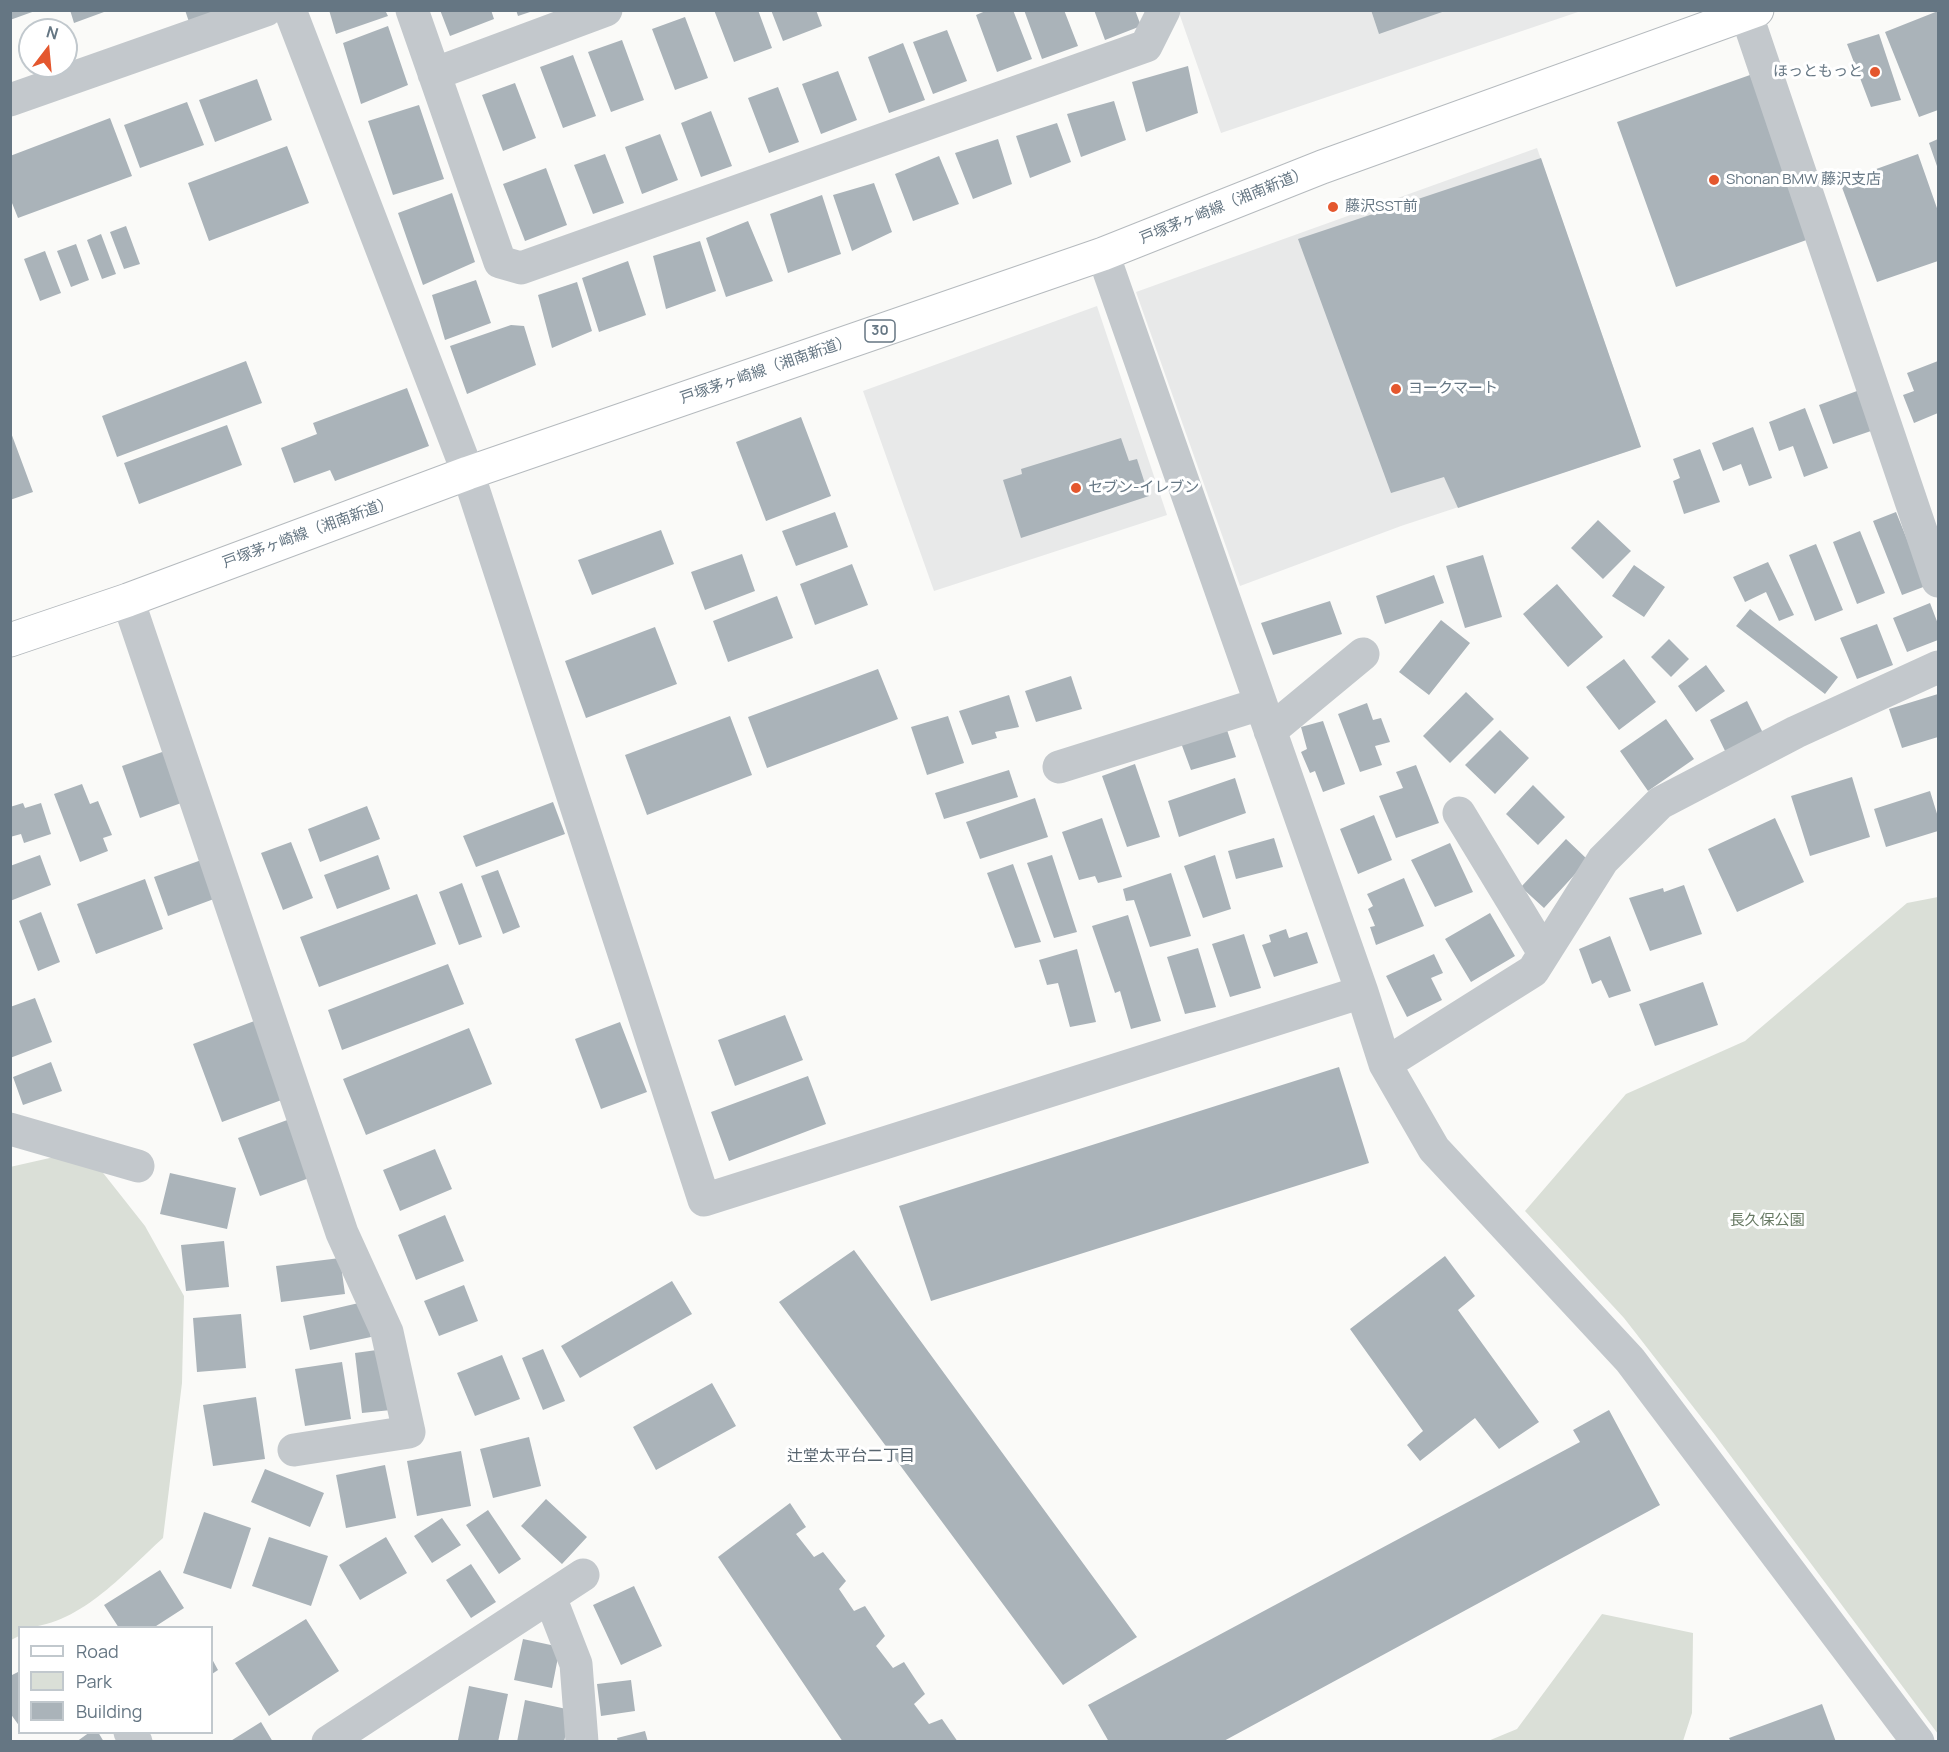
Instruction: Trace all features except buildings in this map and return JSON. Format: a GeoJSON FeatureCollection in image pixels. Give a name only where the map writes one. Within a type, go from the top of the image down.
{"type":"FeatureCollection","features":[{"type":"Feature","properties":{"kind":"main road","name":"戸塚茅ヶ崎線（湘南新道）"},"geometry":{"type":"LineString","coordinates":[[10,640],[128,600],[468,473],[1103,254],[1322,167],[1750,12]]}},
{"type":"Feature","properties":{"kind":"street"},"geometry":{"type":"LineString","coordinates":[[10,100],[266,10]]}},
{"type":"Feature","properties":{"kind":"street"},"geometry":{"type":"LineString","coordinates":[[290,10],[468,473],[704,1200],[1362,992]]}},
{"type":"Feature","properties":{"kind":"street"},"geometry":{"type":"LineString","coordinates":[[412,10],[500,262],[521,268],[1146,46],[1164,10]]}},
{"type":"Feature","properties":{"kind":"street"},"geometry":{"type":"LineString","coordinates":[[434,74],[606,10]]}},
{"type":"Feature","properties":{"kind":"street"},"geometry":{"type":"LineString","coordinates":[[1750,12],[1938,581]]}},
{"type":"Feature","properties":{"kind":"street"},"geometry":{"type":"LineString","coordinates":[[1103,254],[1362,992],[1385,1064],[1434,1149],[1630,1360],[1918,1742]]}},
{"type":"Feature","properties":{"kind":"street"},"geometry":{"type":"LineString","coordinates":[[128,600],[342,1233],[387,1332],[409,1432],[294,1450]]}},
{"type":"Feature","properties":{"kind":"street"},"geometry":{"type":"LineString","coordinates":[[1059,767],[1265,718],[1363,654]]}},
{"type":"Feature","properties":{"kind":"street"},"geometry":{"type":"LineString","coordinates":[[1385,1064],[1533,971],[1603,860],[1660,803],[1796,732],[1938,667]]}},
{"type":"Feature","properties":{"kind":"street"},"geometry":{"type":"LineString","coordinates":[[1459,813],[1544,953]]}},
{"type":"Feature","properties":{"kind":"street"},"geometry":{"type":"LineString","coordinates":[[10,1129],[138,1166]]}},
{"type":"Feature","properties":{"kind":"street"},"geometry":{"type":"LineString","coordinates":[[328,1742],[583,1575]]}},
{"type":"Feature","properties":{"kind":"street"},"geometry":{"type":"LineString","coordinates":[[550,1597],[576,1664],[582,1742]]}},
{"type":"Feature","properties":{"kind":"shaded area"},"geometry":{"type":"Polygon","coordinates":[[[1178,10],[1581,11],[1221,133],[1178,10]]]}},
{"type":"Feature","properties":{"kind":"shaded area","name":"ヨークマート"},"geometry":{"type":"Polygon","coordinates":[[[1537,148],[1641,447],[1401,526],[1240,586],[1136,292],[1537,148]]]}},
{"type":"Feature","properties":{"kind":"shaded area"},"geometry":{"type":"Polygon","coordinates":[[[1097,306],[1167,515],[934,591],[863,391],[1097,306]]]}},
{"type":"Feature","properties":{"kind":"green space","name":"長久保公園"},"geometry":{"type":"Polygon","coordinates":[[[1938,897],[1938,1734],[1715,1435],[1624,1318],[1525,1211],[1626,1094],[1745,1041],[1907,903],[1938,897]]]}},
{"type":"Feature","properties":{"kind":"green space"},"geometry":{"type":"Polygon","coordinates":[[[85,1150],[145,1226],[184,1296],[182,1383],[163,1538],[115,1582],[80,1609],[61,1619],[41,1625],[18,1626],[18,1636],[11,1640],[10,1167],[85,1150]]]}},
{"type":"Feature","properties":{"kind":"green space"},"geometry":{"type":"Polygon","coordinates":[[[1602,1614],[1693,1633],[1692,1713],[1683,1741],[1488,1741],[1517,1729],[1602,1614]]]}},
{"type":"Feature","properties":{"kind":"place","name":"ほっともっと"},"geometry":{"type":"Point","coordinates":[1875,72]}},
{"type":"Feature","properties":{"kind":"place","name":"Shonan BMW 藤沢支店"},"geometry":{"type":"Point","coordinates":[1714,180]}},
{"type":"Feature","properties":{"kind":"place","name":"藤沢SST前"},"geometry":{"type":"Point","coordinates":[1333,207]}},
{"type":"Feature","properties":{"kind":"place","name":"ヨークマート"},"geometry":{"type":"Point","coordinates":[1396,389]}},
{"type":"Feature","properties":{"kind":"place","name":"セブン-イレブン"},"geometry":{"type":"Point","coordinates":[1076,488]}},
{"type":"Feature","properties":{"kind":"district","name":"辻堂太平台二丁目"},"geometry":{"type":"Point","coordinates":[851,1457]}}]}
